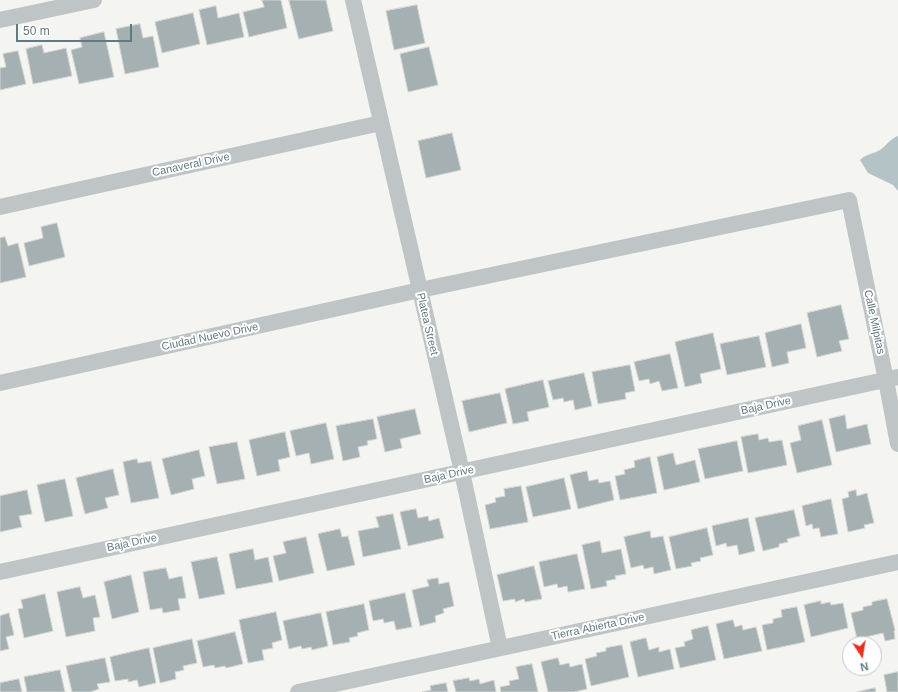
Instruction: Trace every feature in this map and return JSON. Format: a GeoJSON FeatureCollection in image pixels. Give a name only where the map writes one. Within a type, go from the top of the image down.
{"type":"FeatureCollection","features":[{"type":"Feature","properties":{"kind":"street"},"geometry":{"type":"LineString","coordinates":[[0,20],[94,0]]}},
{"type":"Feature","properties":{"kind":"street","name":"Platea Street"},"geometry":{"type":"LineString","coordinates":[[353,0],[462,472],[500,648]]}},
{"type":"Feature","properties":{"kind":"street","name":"Canaveral Drive"},"geometry":{"type":"LineString","coordinates":[[0,206],[381,123]]}},
{"type":"Feature","properties":{"kind":"street","name":"Ciudad Nuevo Drive"},"geometry":{"type":"LineString","coordinates":[[0,384],[420,290],[849,200]]}},
{"type":"Feature","properties":{"kind":"street","name":"Calle Milpitas"},"geometry":{"type":"LineString","coordinates":[[849,200],[892,379],[898,444]]}},
{"type":"Feature","properties":{"kind":"street","name":"Baja Drive"},"geometry":{"type":"LineString","coordinates":[[0,572],[892,379]]}},
{"type":"Feature","properties":{"kind":"street","name":"Tierra Abierta Drive"},"geometry":{"type":"LineString","coordinates":[[298,692],[898,562]]}},
{"type":"Feature","properties":{"kind":"shaded area"},"geometry":{"type":"Polygon","coordinates":[[[898,136],[898,191],[893,185],[868,173],[860,160],[865,156],[880,150],[893,138],[898,136]]]}},
{"type":"Feature","properties":{"kind":"building"},"geometry":{"type":"Polygon","coordinates":[[[262,0],[281,0],[287,28],[249,37],[243,12],[264,7],[262,0]]]}},
{"type":"Feature","properties":{"kind":"building"},"geometry":{"type":"Polygon","coordinates":[[[289,0],[326,0],[333,31],[299,39],[289,0]]]}},
{"type":"Feature","properties":{"kind":"building"},"geometry":{"type":"Polygon","coordinates":[[[417,5],[425,43],[394,50],[386,11],[417,5]]]}},
{"type":"Feature","properties":{"kind":"building"},"geometry":{"type":"Polygon","coordinates":[[[216,6],[218,18],[239,13],[244,37],[207,45],[199,10],[216,6]]]}},
{"type":"Feature","properties":{"kind":"building"},"geometry":{"type":"Polygon","coordinates":[[[193,13],[200,44],[162,53],[155,22],[193,13]]]}},
{"type":"Feature","properties":{"kind":"building"},"geometry":{"type":"Polygon","coordinates":[[[140,24],[143,38],[153,36],[159,67],[125,74],[116,29],[140,24]]]}},
{"type":"Feature","properties":{"kind":"building"},"geometry":{"type":"Polygon","coordinates":[[[104,32],[114,77],[79,84],[71,50],[82,47],[80,38],[104,32]]]}},
{"type":"Feature","properties":{"kind":"building"},"geometry":{"type":"Polygon","coordinates":[[[42,45],[44,53],[66,48],[72,76],[33,84],[26,49],[42,45]]]}},
{"type":"Feature","properties":{"kind":"building"},"geometry":{"type":"Polygon","coordinates":[[[429,47],[438,85],[408,92],[400,54],[429,47]]]}},
{"type":"Feature","properties":{"kind":"building"},"geometry":{"type":"Polygon","coordinates":[[[18,51],[26,84],[0,90],[0,68],[6,67],[3,54],[18,51]]]}},
{"type":"Feature","properties":{"kind":"building"},"geometry":{"type":"Polygon","coordinates":[[[452,133],[461,170],[426,178],[418,141],[452,133]]]}},
{"type":"Feature","properties":{"kind":"building"},"geometry":{"type":"Polygon","coordinates":[[[57,223],[65,257],[29,266],[24,243],[43,238],[41,227],[57,223]]]}},
{"type":"Feature","properties":{"kind":"building"},"geometry":{"type":"Polygon","coordinates":[[[5,237],[8,246],[18,243],[26,277],[0,283],[0,238],[5,237]]]}},
{"type":"Feature","properties":{"kind":"building"},"geometry":{"type":"Polygon","coordinates":[[[841,305],[849,339],[839,341],[842,351],[817,357],[807,313],[841,305]]]}},
{"type":"Feature","properties":{"kind":"building"},"geometry":{"type":"Polygon","coordinates":[[[801,324],[806,348],[787,352],[789,363],[772,367],[765,333],[801,324]]]}},
{"type":"Feature","properties":{"kind":"building"},"geometry":{"type":"Polygon","coordinates":[[[713,333],[721,369],[700,374],[702,383],[685,387],[675,342],[713,333]]]}},
{"type":"Feature","properties":{"kind":"building"},"geometry":{"type":"Polygon","coordinates":[[[759,336],[766,367],[727,375],[720,344],[759,336]]]}},
{"type":"Feature","properties":{"kind":"building"},"geometry":{"type":"Polygon","coordinates":[[[670,354],[678,388],[662,391],[659,381],[650,384],[649,379],[639,381],[634,362],[670,354]]]}},
{"type":"Feature","properties":{"kind":"building"},"geometry":{"type":"Polygon","coordinates":[[[630,365],[635,391],[625,393],[626,399],[598,404],[592,372],[630,365]]]}},
{"type":"Feature","properties":{"kind":"building"},"geometry":{"type":"Polygon","coordinates":[[[584,373],[592,406],[575,410],[573,400],[564,402],[563,398],[553,400],[548,381],[584,373]]]}},
{"type":"Feature","properties":{"kind":"building"},"geometry":{"type":"Polygon","coordinates":[[[543,380],[549,407],[527,412],[529,421],[513,424],[505,389],[543,380]]]}},
{"type":"Feature","properties":{"kind":"building"},"geometry":{"type":"Polygon","coordinates":[[[500,393],[507,423],[469,432],[462,401],[500,393]]]}},
{"type":"Feature","properties":{"kind":"building"},"geometry":{"type":"Polygon","coordinates":[[[415,409],[421,434],[400,439],[402,448],[385,452],[377,417],[415,409]]]}},
{"type":"Feature","properties":{"kind":"building"},"geometry":{"type":"Polygon","coordinates":[[[845,415],[847,429],[867,424],[871,444],[836,452],[829,419],[845,415]]]}},
{"type":"Feature","properties":{"kind":"building"},"geometry":{"type":"Polygon","coordinates":[[[373,419],[377,439],[367,441],[368,445],[358,447],[360,457],[343,461],[336,426],[373,419]]]}},
{"type":"Feature","properties":{"kind":"building"},"geometry":{"type":"Polygon","coordinates":[[[822,420],[832,465],[797,473],[790,443],[801,440],[798,426],[822,420]]]}},
{"type":"Feature","properties":{"kind":"building"},"geometry":{"type":"Polygon","coordinates":[[[326,423],[334,459],[311,464],[309,453],[296,456],[290,431],[326,423]]]}},
{"type":"Feature","properties":{"kind":"building"},"geometry":{"type":"Polygon","coordinates":[[[285,432],[290,457],[278,460],[280,471],[257,476],[249,440],[285,432]]]}},
{"type":"Feature","properties":{"kind":"building"},"geometry":{"type":"Polygon","coordinates":[[[758,434],[759,440],[768,438],[769,442],[782,440],[787,465],[748,473],[741,437],[758,434]]]}},
{"type":"Feature","properties":{"kind":"building"},"geometry":{"type":"Polygon","coordinates":[[[737,441],[743,471],[705,479],[698,449],[737,441]]]}},
{"type":"Feature","properties":{"kind":"building"},"geometry":{"type":"Polygon","coordinates":[[[237,442],[245,479],[217,484],[209,447],[237,442]]]}},
{"type":"Feature","properties":{"kind":"building"},"geometry":{"type":"Polygon","coordinates":[[[199,450],[205,476],[192,479],[194,489],[171,495],[162,459],[199,450]]]}},
{"type":"Feature","properties":{"kind":"building"},"geometry":{"type":"Polygon","coordinates":[[[673,453],[676,465],[695,460],[700,482],[664,490],[657,457],[673,453]]]}},
{"type":"Feature","properties":{"kind":"building"},"geometry":{"type":"Polygon","coordinates":[[[650,457],[657,493],[620,500],[615,476],[625,474],[624,470],[635,467],[634,461],[650,457]]]}},
{"type":"Feature","properties":{"kind":"building"},"geometry":{"type":"Polygon","coordinates":[[[137,459],[138,463],[151,461],[159,498],[131,503],[123,462],[137,459]]]}},
{"type":"Feature","properties":{"kind":"building"},"geometry":{"type":"Polygon","coordinates":[[[113,469],[119,495],[105,498],[108,508],[85,514],[76,478],[113,469]]]}},
{"type":"Feature","properties":{"kind":"building"},"geometry":{"type":"Polygon","coordinates":[[[587,471],[589,481],[598,479],[599,483],[610,481],[614,500],[578,509],[570,475],[587,471]]]}},
{"type":"Feature","properties":{"kind":"building"},"geometry":{"type":"Polygon","coordinates":[[[564,478],[571,509],[533,517],[526,487],[564,478]]]}},
{"type":"Feature","properties":{"kind":"building"},"geometry":{"type":"Polygon","coordinates":[[[65,479],[73,516],[45,522],[37,485],[65,479]]]}},
{"type":"Feature","properties":{"kind":"building"},"geometry":{"type":"Polygon","coordinates":[[[521,486],[528,522],[490,529],[485,505],[496,502],[495,498],[505,496],[504,489],[521,486]]]}},
{"type":"Feature","properties":{"kind":"building"},"geometry":{"type":"Polygon","coordinates":[[[27,490],[32,514],[19,516],[22,527],[0,532],[0,496],[27,490]]]}},
{"type":"Feature","properties":{"kind":"building"},"geometry":{"type":"Polygon","coordinates":[[[856,490],[857,496],[867,493],[874,523],[864,525],[865,528],[848,532],[842,499],[849,497],[848,492],[856,490]]]}},
{"type":"Feature","properties":{"kind":"building"},"geometry":{"type":"Polygon","coordinates":[[[831,499],[838,534],[821,537],[819,528],[813,529],[812,524],[806,526],[802,506],[831,499]]]}},
{"type":"Feature","properties":{"kind":"building"},"geometry":{"type":"Polygon","coordinates":[[[416,509],[418,518],[428,516],[429,521],[439,518],[444,538],[408,546],[400,512],[416,509]]]}},
{"type":"Feature","properties":{"kind":"building"},"geometry":{"type":"Polygon","coordinates":[[[794,510],[800,536],[787,539],[788,542],[779,544],[779,547],[763,551],[755,518],[794,510]]]}},
{"type":"Feature","properties":{"kind":"building"},"geometry":{"type":"Polygon","coordinates":[[[393,514],[401,549],[363,557],[358,531],[379,527],[376,517],[393,514]]]}},
{"type":"Feature","properties":{"kind":"building"},"geometry":{"type":"Polygon","coordinates":[[[748,518],[755,551],[739,555],[737,545],[727,547],[726,543],[716,546],[712,526],[748,518]]]}},
{"type":"Feature","properties":{"kind":"building"},"geometry":{"type":"Polygon","coordinates":[[[707,528],[713,555],[700,558],[701,561],[691,563],[692,566],[676,569],[669,537],[707,528]]]}},
{"type":"Feature","properties":{"kind":"building"},"geometry":{"type":"Polygon","coordinates":[[[340,529],[342,537],[348,536],[355,565],[327,571],[318,534],[340,529]]]}},
{"type":"Feature","properties":{"kind":"building"},"geometry":{"type":"Polygon","coordinates":[[[650,531],[651,538],[663,536],[671,570],[654,574],[653,567],[644,569],[643,565],[631,568],[624,537],[650,531]]]}},
{"type":"Feature","properties":{"kind":"building"},"geometry":{"type":"Polygon","coordinates":[[[306,537],[314,573],[279,581],[273,556],[286,553],[283,542],[306,537]]]}},
{"type":"Feature","properties":{"kind":"building"},"geometry":{"type":"Polygon","coordinates":[[[600,541],[602,553],[621,549],[626,574],[615,576],[616,579],[606,581],[607,586],[591,589],[582,545],[600,541]]]}},
{"type":"Feature","properties":{"kind":"building"},"geometry":{"type":"Polygon","coordinates":[[[253,549],[255,560],[268,557],[273,582],[236,589],[229,554],[253,549]]]}},
{"type":"Feature","properties":{"kind":"building"},"geometry":{"type":"Polygon","coordinates":[[[577,554],[585,589],[568,592],[567,586],[558,588],[557,584],[544,587],[539,562],[577,554]]]}},
{"type":"Feature","properties":{"kind":"building"},"geometry":{"type":"Polygon","coordinates":[[[217,557],[225,594],[199,599],[191,562],[217,557]]]}},
{"type":"Feature","properties":{"kind":"building"},"geometry":{"type":"Polygon","coordinates":[[[534,566],[542,599],[525,602],[524,599],[515,602],[515,599],[503,601],[497,575],[534,566]]]}},
{"type":"Feature","properties":{"kind":"building"},"geometry":{"type":"Polygon","coordinates":[[[166,568],[169,579],[182,576],[186,598],[178,599],[180,610],[163,613],[162,608],[150,610],[143,572],[166,568]]]}},
{"type":"Feature","properties":{"kind":"building"},"geometry":{"type":"Polygon","coordinates":[[[131,575],[139,612],[112,619],[104,582],[131,575]]]}},
{"type":"Feature","properties":{"kind":"building"},"geometry":{"type":"Polygon","coordinates":[[[438,578],[439,584],[449,582],[454,606],[443,609],[444,613],[435,616],[436,622],[420,626],[412,590],[429,586],[427,580],[438,578]]]}},
{"type":"Feature","properties":{"kind":"building"},"geometry":{"type":"Polygon","coordinates":[[[80,587],[83,598],[95,595],[100,617],[93,618],[95,631],[66,637],[57,592],[80,587]]]}},
{"type":"Feature","properties":{"kind":"building"},"geometry":{"type":"Polygon","coordinates":[[[405,593],[412,627],[396,630],[394,621],[384,623],[383,619],[373,621],[369,601],[405,593]]]}},
{"type":"Feature","properties":{"kind":"building"},"geometry":{"type":"Polygon","coordinates":[[[45,594],[53,631],[24,638],[18,609],[23,608],[21,600],[45,594]]]}},
{"type":"Feature","properties":{"kind":"building"},"geometry":{"type":"Polygon","coordinates":[[[887,599],[895,630],[895,639],[885,641],[883,633],[870,636],[856,636],[851,613],[863,610],[863,607],[872,605],[872,602],[887,599]]]}},
{"type":"Feature","properties":{"kind":"building"},"geometry":{"type":"Polygon","coordinates":[[[821,601],[821,604],[830,602],[831,605],[843,603],[848,628],[811,637],[804,605],[821,601]]]}},
{"type":"Feature","properties":{"kind":"building"},"geometry":{"type":"Polygon","coordinates":[[[364,604],[369,630],[357,633],[358,636],[349,638],[350,642],[333,645],[326,612],[364,604]]]}},
{"type":"Feature","properties":{"kind":"building"},"geometry":{"type":"Polygon","coordinates":[[[797,607],[805,642],[767,650],[762,625],[773,623],[773,619],[782,617],[781,610],[797,607]]]}},
{"type":"Feature","properties":{"kind":"building"},"geometry":{"type":"Polygon","coordinates":[[[276,612],[282,640],[272,643],[273,648],[262,650],[264,660],[248,663],[239,620],[276,612]]]}},
{"type":"Feature","properties":{"kind":"building"},"geometry":{"type":"Polygon","coordinates":[[[9,613],[14,635],[6,637],[9,649],[0,651],[0,616],[9,613]]]}},
{"type":"Feature","properties":{"kind":"building"},"geometry":{"type":"Polygon","coordinates":[[[321,613],[328,646],[312,650],[311,647],[302,649],[301,646],[289,649],[283,621],[321,613]]]}},
{"type":"Feature","properties":{"kind":"building"},"geometry":{"type":"Polygon","coordinates":[[[733,620],[735,627],[742,625],[743,630],[756,627],[762,651],[724,659],[716,624],[733,620]]]}},
{"type":"Feature","properties":{"kind":"building"},"geometry":{"type":"Polygon","coordinates":[[[708,626],[716,660],[680,668],[675,648],[685,646],[684,642],[693,639],[691,630],[708,626]]]}},
{"type":"Feature","properties":{"kind":"building"},"geometry":{"type":"Polygon","coordinates":[[[235,632],[243,664],[226,668],[225,666],[215,668],[214,665],[203,667],[197,641],[235,632]]]}},
{"type":"Feature","properties":{"kind":"building"},"geometry":{"type":"Polygon","coordinates":[[[646,638],[649,650],[659,647],[659,652],[670,649],[674,669],[638,677],[630,642],[646,638]]]}},
{"type":"Feature","properties":{"kind":"building"},"geometry":{"type":"Polygon","coordinates":[[[192,639],[197,663],[183,666],[184,670],[175,672],[176,679],[160,683],[153,648],[192,639]]]}},
{"type":"Feature","properties":{"kind":"building"},"geometry":{"type":"Polygon","coordinates":[[[622,645],[629,677],[591,686],[585,659],[597,656],[596,653],[606,651],[606,648],[622,645]]]}},
{"type":"Feature","properties":{"kind":"building"},"geometry":{"type":"Polygon","coordinates":[[[149,648],[156,683],[139,687],[137,680],[128,682],[128,679],[115,681],[110,657],[149,648]]]}},
{"type":"Feature","properties":{"kind":"building"},"geometry":{"type":"Polygon","coordinates":[[[105,658],[110,682],[97,684],[99,689],[90,692],[72,692],[66,666],[105,658]]]}},
{"type":"Feature","properties":{"kind":"building"},"geometry":{"type":"Polygon","coordinates":[[[558,658],[560,665],[569,663],[570,667],[582,664],[587,689],[574,692],[548,692],[541,662],[558,658]]]}},
{"type":"Feature","properties":{"kind":"building"},"geometry":{"type":"Polygon","coordinates":[[[532,664],[538,692],[501,692],[500,687],[510,685],[509,681],[519,679],[516,667],[532,664]]]}},
{"type":"Feature","properties":{"kind":"building"},"geometry":{"type":"Polygon","coordinates":[[[60,670],[65,692],[27,692],[24,677],[60,670]]]}},
{"type":"Feature","properties":{"kind":"building"},"geometry":{"type":"Polygon","coordinates":[[[898,672],[898,692],[887,692],[884,675],[898,672]]]}},
{"type":"Feature","properties":{"kind":"building"},"geometry":{"type":"Polygon","coordinates":[[[469,678],[470,681],[479,679],[480,684],[494,680],[496,692],[456,692],[453,681],[469,678]]]}},
{"type":"Feature","properties":{"kind":"building"},"geometry":{"type":"Polygon","coordinates":[[[19,679],[22,692],[0,692],[0,683],[19,679]]]}},
{"type":"Feature","properties":{"kind":"building"},"geometry":{"type":"Polygon","coordinates":[[[446,683],[448,692],[422,692],[431,690],[430,686],[446,683]]]}},
{"type":"Feature","properties":{"kind":"building"},"geometry":{"type":"Polygon","coordinates":[[[875,688],[876,692],[857,692],[875,688]]]}}]}
